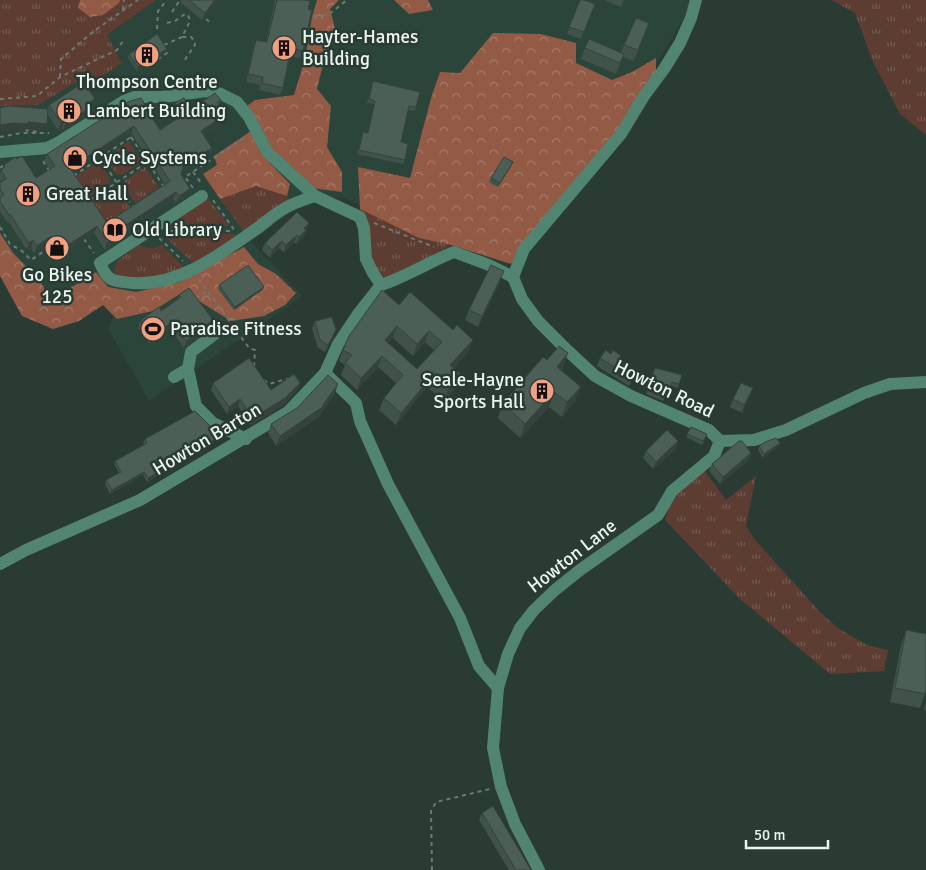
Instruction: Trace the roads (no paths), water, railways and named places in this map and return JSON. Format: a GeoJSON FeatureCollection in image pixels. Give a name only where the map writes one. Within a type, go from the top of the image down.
{"type":"FeatureCollection","features":[{"type":"Feature","properties":{"kind":"street"},"geometry":{"type":"LineString","coordinates":[[2,158],[47,148],[124,101],[134,97],[163,97],[206,91],[221,94],[237,102],[249,118],[267,152],[316,196],[360,217],[364,228],[366,259],[381,285],[400,279],[434,260],[454,252],[489,265],[513,277],[524,249],[620,134],[664,68],[680,43],[691,18],[696,0]]}},
{"type":"Feature","properties":{"kind":"street"},"geometry":{"type":"LineString","coordinates":[[205,192],[100,263],[105,274],[112,282],[141,284],[169,279],[193,270],[239,234],[286,208],[316,196]]}},
{"type":"Feature","properties":{"kind":"street","name":"Howton Road"},"geometry":{"type":"LineString","coordinates":[[513,277],[522,299],[538,321],[595,376],[631,396],[709,430],[720,441],[754,440],[786,430],[890,384],[926,382]]}},
{"type":"Feature","properties":{"kind":"street","name":"Howton Barton"},"geometry":{"type":"LineString","coordinates":[[0,564],[26,550],[140,500],[246,439],[288,412],[325,373],[338,344],[358,314],[381,285]]}},
{"type":"Feature","properties":{"kind":"street"},"geometry":{"type":"LineString","coordinates":[[216,334],[191,352],[188,369],[196,406],[213,423],[246,439]]}},
{"type":"Feature","properties":{"kind":"street"},"geometry":{"type":"LineString","coordinates":[[174,378],[188,369]]}},
{"type":"Feature","properties":{"kind":"street"},"geometry":{"type":"LineString","coordinates":[[325,373],[356,404],[360,421],[388,484],[460,618],[479,666],[498,688]]}},
{"type":"Feature","properties":{"kind":"street","name":"Howton Lane"},"geometry":{"type":"LineString","coordinates":[[539,870],[515,824],[501,787],[493,748],[498,688],[508,654],[520,628],[534,610],[574,575],[658,515],[672,491],[714,456],[720,441]]}},
{"type":"Feature","properties":{"kind":"place","name":"Hayter-Hames Building"},"geometry":{"type":"Point","coordinates":[284,48]}},
{"type":"Feature","properties":{"kind":"place","name":"Thompson Centre"},"geometry":{"type":"Point","coordinates":[147,55]}},
{"type":"Feature","properties":{"kind":"place","name":"Lambert Building"},"geometry":{"type":"Point","coordinates":[69,111]}},
{"type":"Feature","properties":{"kind":"place","name":"Cycle Systems"},"geometry":{"type":"Point","coordinates":[75,158]}},
{"type":"Feature","properties":{"kind":"place","name":"Great Hall"},"geometry":{"type":"Point","coordinates":[28,194]}},
{"type":"Feature","properties":{"kind":"place","name":"Old Library"},"geometry":{"type":"Point","coordinates":[115,230]}},
{"type":"Feature","properties":{"kind":"place","name":"Go Bikes 125"},"geometry":{"type":"Point","coordinates":[57,248]}},
{"type":"Feature","properties":{"kind":"place","name":"Paradise Fitness"},"geometry":{"type":"Point","coordinates":[153,329]}},
{"type":"Feature","properties":{"kind":"place","name":"Seale-Hayne Sports Hall"},"geometry":{"type":"Point","coordinates":[542,391]}}]}
